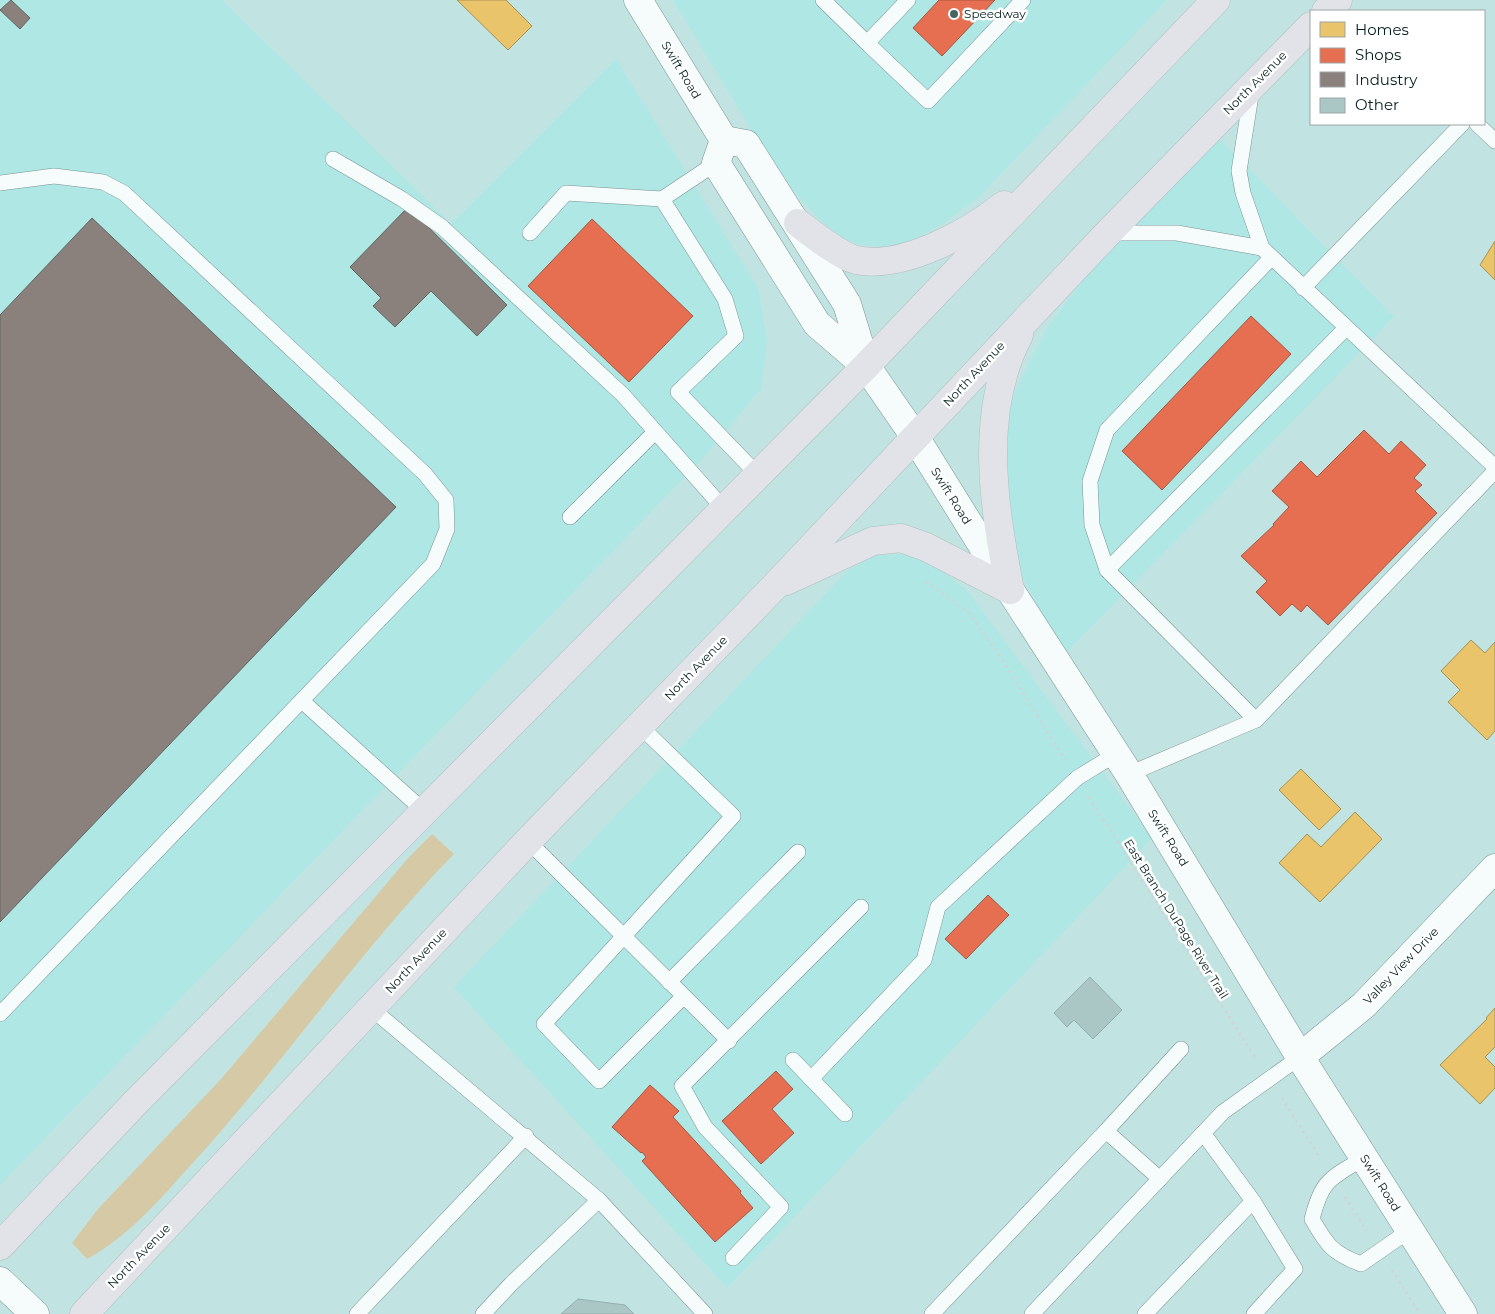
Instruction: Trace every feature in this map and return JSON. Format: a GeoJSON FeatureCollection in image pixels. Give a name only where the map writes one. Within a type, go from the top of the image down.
{"type":"FeatureCollection","features":[{"type":"Feature","properties":{"kind":"main road"},"geometry":{"type":"LineString","coordinates":[[0,1246],[136,1102],[866,366],[1216,0]]}},
{"type":"Feature","properties":{"kind":"main road"},"geometry":{"type":"LineString","coordinates":[[1327,10],[1338,0]]}},
{"type":"Feature","properties":{"kind":"main road","name":"North Avenue"},"geometry":{"type":"LineString","coordinates":[[84,1314],[528,841],[774,587],[1108,233],[1310,27]]}},
{"type":"Feature","properties":{"kind":"main road"},"geometry":{"type":"LineString","coordinates":[[798,223],[820,240],[856,260],[898,261],[944,242],[987,219],[1073,150]]}},
{"type":"Feature","properties":{"kind":"main road"},"geometry":{"type":"LineString","coordinates":[[1010,590],[998,527],[994,414],[1009,354],[1029,316]]}},
{"type":"Feature","properties":{"kind":"main road"},"geometry":{"type":"LineString","coordinates":[[774,587],[873,541],[901,538],[926,547],[1010,590]]}},
{"type":"Feature","properties":{"kind":"street","name":"Swift Road"},"geometry":{"type":"LineString","coordinates":[[641,1],[720,152],[817,324],[866,366],[915,437],[1010,590],[1122,764],[1300,1057],[1463,1314]]}},
{"type":"Feature","properties":{"kind":"street","name":"Swift Road"},"geometry":{"type":"LineString","coordinates":[[720,152],[746,144],[798,223],[847,304],[866,366]]}},
{"type":"Feature","properties":{"kind":"street","name":"Valley View Drive"},"geometry":{"type":"LineString","coordinates":[[1300,1057],[1364,1005],[1495,868]]}},
{"type":"Feature","properties":{"kind":"street"},"geometry":{"type":"LineString","coordinates":[[0,1281],[35,1314]]}},
{"type":"Feature","properties":{"kind":"lane"},"geometry":{"type":"LineString","coordinates":[[823,0],[928,101],[1023,0]]}},
{"type":"Feature","properties":{"kind":"lane"},"geometry":{"type":"LineString","coordinates":[[867,44],[908,0]]}},
{"type":"Feature","properties":{"kind":"lane"},"geometry":{"type":"LineString","coordinates":[[1252,85],[1239,172],[1243,193],[1266,253],[1495,467]]}},
{"type":"Feature","properties":{"kind":"lane"},"geometry":{"type":"LineString","coordinates":[[1303,288],[1461,125]]}},
{"type":"Feature","properties":{"kind":"lane"},"geometry":{"type":"LineString","coordinates":[[1478,125],[1495,141]]}},
{"type":"Feature","properties":{"kind":"lane"},"geometry":{"type":"LineString","coordinates":[[530,233],[566,193],[662,199],[720,152]]}},
{"type":"Feature","properties":{"kind":"lane"},"geometry":{"type":"LineString","coordinates":[[333,160],[402,199],[442,227],[623,395],[724,509]]}},
{"type":"Feature","properties":{"kind":"lane"},"geometry":{"type":"LineString","coordinates":[[0,183],[54,176],[103,182],[124,193],[425,474],[446,500],[447,529],[433,564],[0,1014]]}},
{"type":"Feature","properties":{"kind":"lane"},"geometry":{"type":"LineString","coordinates":[[662,199],[726,299],[736,336],[678,392],[758,475]]}},
{"type":"Feature","properties":{"kind":"lane"},"geometry":{"type":"LineString","coordinates":[[1108,233],[1177,233],[1266,253]]}},
{"type":"Feature","properties":{"kind":"lane"},"geometry":{"type":"LineString","coordinates":[[1256,720],[1107,570],[1092,525],[1090,481],[1107,430],[1266,253]]}},
{"type":"Feature","properties":{"kind":"lane"},"geometry":{"type":"LineString","coordinates":[[1107,570],[1346,328]]}},
{"type":"Feature","properties":{"kind":"lane"},"geometry":{"type":"LineString","coordinates":[[570,518],[655,432]]}},
{"type":"Feature","properties":{"kind":"lane"},"geometry":{"type":"LineString","coordinates":[[811,1079],[924,960],[938,908],[1076,778],[1256,720],[1495,471]]}},
{"type":"Feature","properties":{"kind":"lane"},"geometry":{"type":"LineString","coordinates":[[302,701],[425,812]]}},
{"type":"Feature","properties":{"kind":"lane"},"geometry":{"type":"LineString","coordinates":[[640,726],[732,816],[624,938],[544,1024],[599,1081],[683,996]]}},
{"type":"Feature","properties":{"kind":"lane"},"geometry":{"type":"LineString","coordinates":[[528,841],[728,1041]]}},
{"type":"Feature","properties":{"kind":"lane"},"geometry":{"type":"LineString","coordinates":[[669,982],[798,852]]}},
{"type":"Feature","properties":{"kind":"lane"},"geometry":{"type":"LineString","coordinates":[[733,1258],[781,1207],[705,1127],[682,1086],[861,907]]}},
{"type":"Feature","properties":{"kind":"lane"},"geometry":{"type":"LineString","coordinates":[[372,1008],[526,1136],[599,1200],[705,1314]]}},
{"type":"Feature","properties":{"kind":"lane"},"geometry":{"type":"LineString","coordinates":[[932,1314],[1106,1132],[1180,1049]]}},
{"type":"Feature","properties":{"kind":"lane"},"geometry":{"type":"LineString","coordinates":[[1032,1314],[1223,1112],[1300,1057]]}},
{"type":"Feature","properties":{"kind":"lane"},"geometry":{"type":"LineString","coordinates":[[793,1060],[845,1114]]}},
{"type":"Feature","properties":{"kind":"lane"},"geometry":{"type":"LineString","coordinates":[[1106,1132],[1160,1179]]}},
{"type":"Feature","properties":{"kind":"lane"},"geometry":{"type":"LineString","coordinates":[[1203,1133],[1253,1201],[1295,1269],[1254,1314]]}},
{"type":"Feature","properties":{"kind":"lane"},"geometry":{"type":"LineString","coordinates":[[357,1314],[526,1136]]}},
{"type":"Feature","properties":{"kind":"lane"},"geometry":{"type":"LineString","coordinates":[[1364,1158],[1332,1177],[1318,1194],[1312,1219],[1323,1238],[1339,1255],[1361,1264],[1410,1230]]}},
{"type":"Feature","properties":{"kind":"lane"},"geometry":{"type":"LineString","coordinates":[[483,1314],[511,1284],[599,1200]]}},
{"type":"Feature","properties":{"kind":"lane"},"geometry":{"type":"LineString","coordinates":[[1144,1314],[1253,1201]]}},
{"type":"Feature","properties":{"kind":"path"},"geometry":{"type":"LineString","coordinates":[[923,580],[968,612],[996,650],[1067,762]]}},
{"type":"Feature","properties":{"kind":"path","name":"East Branch DuPage River Trail"},"geometry":{"type":"LineString","coordinates":[[1089,797],[1249,1050]]}},
{"type":"Feature","properties":{"kind":"path"},"geometry":{"type":"LineString","coordinates":[[1289,1109],[1325,1166]]}},
{"type":"Feature","properties":{"kind":"path"},"geometry":{"type":"LineString","coordinates":[[1342,1192],[1369,1234]]}},
{"type":"Feature","properties":{"kind":"path"},"geometry":{"type":"LineString","coordinates":[[1391,1269],[1420,1314]]}},
{"type":"Feature","properties":{"kind":"shaded area"},"geometry":{"type":"Polygon","coordinates":[[[0,0],[222,0],[451,224],[616,59],[758,288],[767,340],[761,389],[700,461],[0,1185],[0,0]]]}},
{"type":"Feature","properties":{"kind":"shaded area"},"geometry":{"type":"Polygon","coordinates":[[[673,0],[1167,0],[981,195],[946,222],[915,239],[890,247],[861,245],[842,238],[821,221],[798,196],[773,165],[673,0]]]}},
{"type":"Feature","properties":{"kind":"shaded area"},"geometry":{"type":"Polygon","coordinates":[[[1217,136],[1394,317],[1065,654],[1018,570],[1002,501],[1004,414],[1046,330],[1104,251],[1217,136]]]}},
{"type":"Feature","properties":{"kind":"shaded area"},"geometry":{"type":"Polygon","coordinates":[[[911,554],[941,570],[967,591],[1152,838],[727,1288],[454,987],[847,571],[876,555],[911,554]]]}},
{"type":"Feature","properties":{"kind":"shaded area"},"geometry":{"type":"Polygon","coordinates":[[[432,834],[454,854],[388,927],[264,1080],[174,1184],[148,1212],[119,1238],[87,1259],[72,1243],[98,1209],[221,1079],[409,857],[432,834]]]}},
{"type":"Feature","properties":{"kind":"building: Homes"},"geometry":{"type":"Polygon","coordinates":[[[457,0],[506,0],[532,26],[508,50],[457,0]]]}},
{"type":"Feature","properties":{"kind":"building: Homes"},"geometry":{"type":"Polygon","coordinates":[[[1495,241],[1495,280],[1480,265],[1495,241]]]}},
{"type":"Feature","properties":{"kind":"building: Homes"},"geometry":{"type":"Polygon","coordinates":[[[1471,640],[1485,653],[1495,642],[1495,731],[1487,740],[1448,702],[1460,690],[1441,671],[1471,640]]]}},
{"type":"Feature","properties":{"kind":"building: Homes"},"geometry":{"type":"Polygon","coordinates":[[[1301,769],[1341,809],[1319,830],[1279,790],[1301,769]]]}},
{"type":"Feature","properties":{"kind":"building: Homes"},"geometry":{"type":"Polygon","coordinates":[[[1355,812],[1382,839],[1320,902],[1279,863],[1307,834],[1321,847],[1355,812]]]}},
{"type":"Feature","properties":{"kind":"building: Homes"},"geometry":{"type":"Polygon","coordinates":[[[1495,1008],[1495,1047],[1485,1057],[1495,1067],[1495,1088],[1480,1104],[1440,1065],[1487,1019],[1495,1008]]]}},
{"type":"Feature","properties":{"kind":"building: Shops","name":"Speedway"},"geometry":{"type":"Polygon","coordinates":[[[939,0],[995,0],[942,56],[913,28],[939,0]]]}},
{"type":"Feature","properties":{"kind":"building: Shops"},"geometry":{"type":"Polygon","coordinates":[[[592,219],[693,316],[629,382],[528,286],[592,219]]]}},
{"type":"Feature","properties":{"kind":"building: Shops"},"geometry":{"type":"Polygon","coordinates":[[[1251,316],[1291,354],[1162,490],[1122,451],[1251,316]]]}},
{"type":"Feature","properties":{"kind":"building: Shops"},"geometry":{"type":"Polygon","coordinates":[[[1364,430],[1389,454],[1401,441],[1426,465],[1414,478],[1422,485],[1415,491],[1437,513],[1328,625],[1307,605],[1301,612],[1292,604],[1280,616],[1256,592],[1267,581],[1241,556],[1274,525],[1289,507],[1272,491],[1301,461],[1317,477],[1364,430]]]}},
{"type":"Feature","properties":{"kind":"building: Shops"},"geometry":{"type":"Polygon","coordinates":[[[988,895],[1009,915],[966,959],[945,939],[988,895]]]}},
{"type":"Feature","properties":{"kind":"building: Shops"},"geometry":{"type":"Polygon","coordinates":[[[776,1071],[793,1089],[772,1109],[794,1133],[761,1164],[722,1121],[776,1071]]]}},
{"type":"Feature","properties":{"kind":"building: Shops"},"geometry":{"type":"Polygon","coordinates":[[[650,1085],[679,1111],[673,1117],[741,1191],[740,1193],[753,1208],[715,1242],[642,1161],[646,1157],[642,1152],[612,1127],[650,1085]]]}},
{"type":"Feature","properties":{"kind":"building: Industry"},"geometry":{"type":"Polygon","coordinates":[[[11,0],[30,18],[20,29],[0,10],[11,0]]]}},
{"type":"Feature","properties":{"kind":"building: Industry"},"geometry":{"type":"Polygon","coordinates":[[[408,207],[507,305],[477,336],[431,291],[395,327],[373,306],[381,298],[350,267],[408,207]]]}},
{"type":"Feature","properties":{"kind":"building: Industry"},"geometry":{"type":"Polygon","coordinates":[[[92,218],[396,507],[0,922],[0,315],[92,218]]]}},
{"type":"Feature","properties":{"kind":"building: Other"},"geometry":{"type":"Polygon","coordinates":[[[1090,977],[1122,1010],[1093,1039],[1074,1020],[1067,1027],[1054,1013],[1090,977]]]}},
{"type":"Feature","properties":{"kind":"building: Other"},"geometry":{"type":"Polygon","coordinates":[[[578,1299],[625,1305],[634,1314],[561,1314],[578,1299]]]}},
{"type":"Feature","properties":{"kind":"place","name":"Speedway"},"geometry":{"type":"Point","coordinates":[954,14]}}]}
